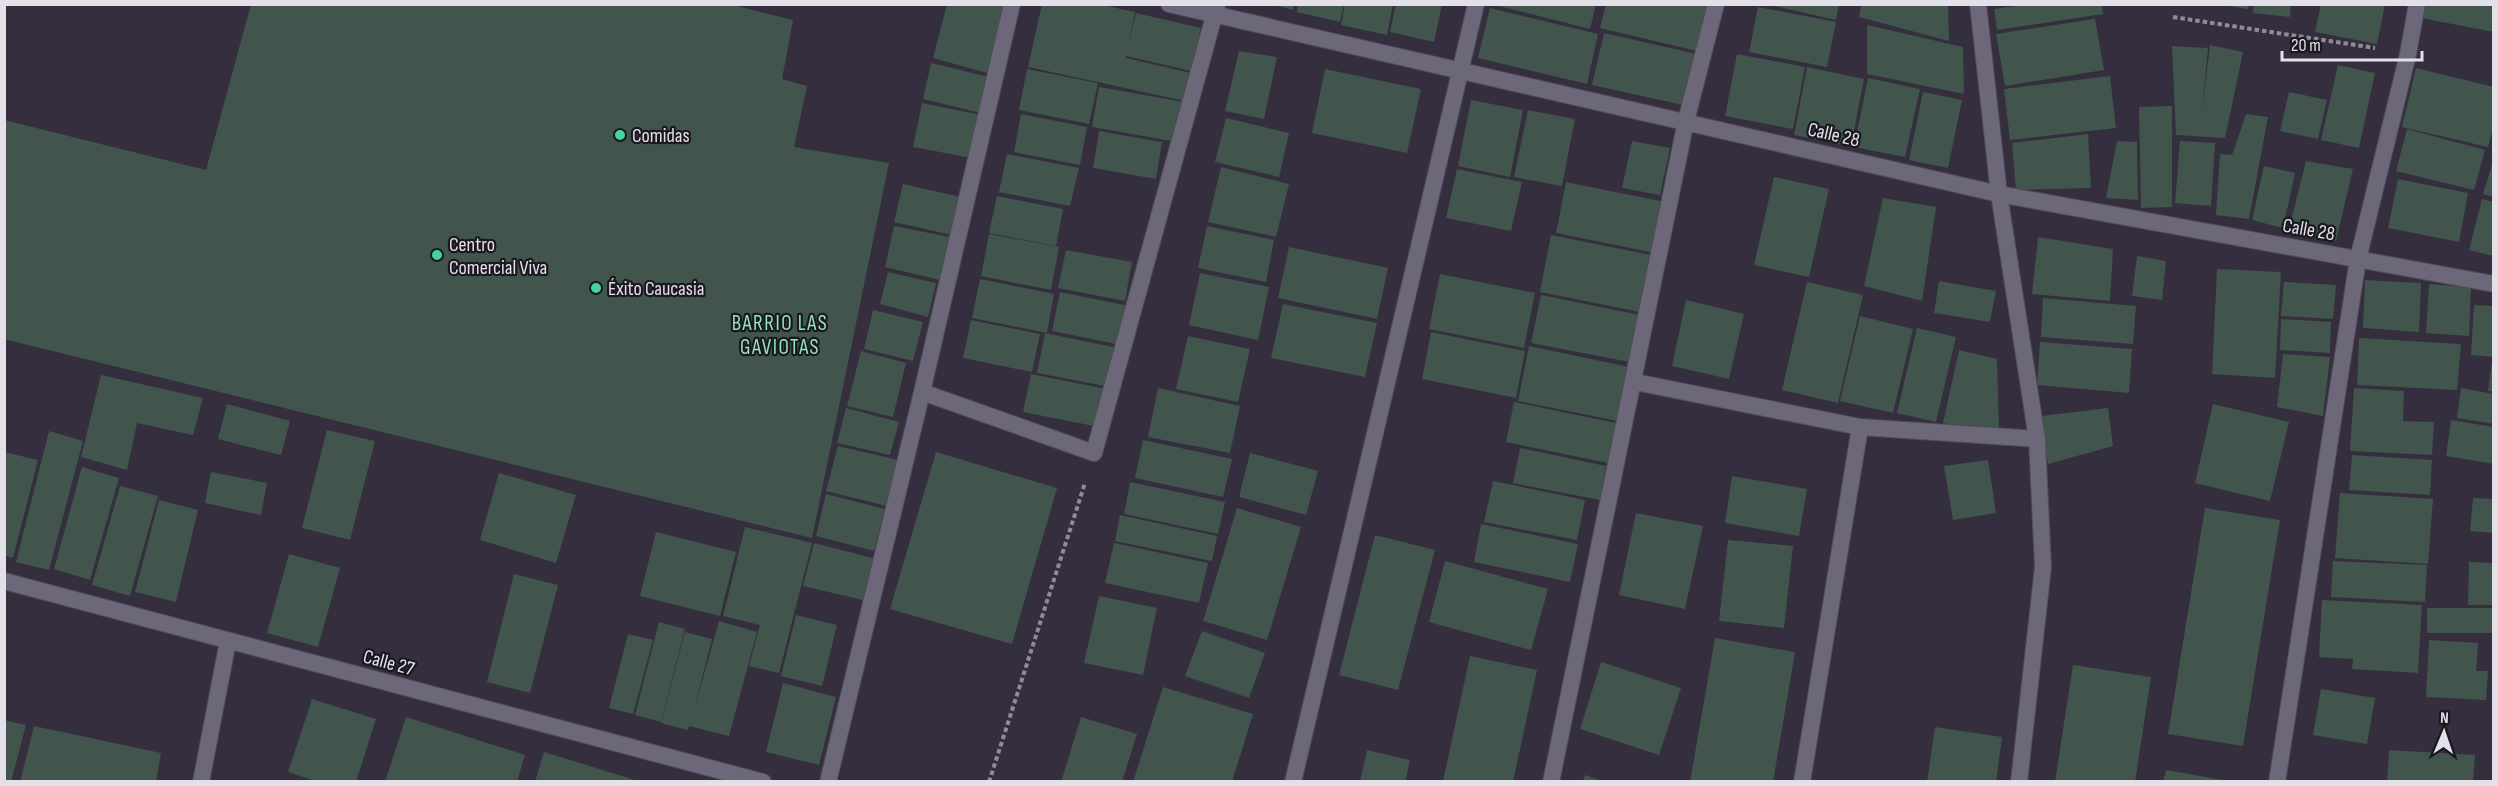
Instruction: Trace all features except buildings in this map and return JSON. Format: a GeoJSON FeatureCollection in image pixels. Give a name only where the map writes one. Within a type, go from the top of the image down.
{"type":"FeatureCollection","features":[{"type":"Feature","properties":{"kind":"street"},"geometry":{"type":"LineString","coordinates":[[828,782],[922,392],[1011,4]]}},
{"type":"Feature","properties":{"kind":"street","name":"Calle 28"},"geometry":{"type":"LineString","coordinates":[[1169,4],[1216,10],[1461,71],[1686,121],[1999,195],[2493,284]]}},
{"type":"Feature","properties":{"kind":"street"},"geometry":{"type":"LineString","coordinates":[[1293,782],[1476,4]]}},
{"type":"Feature","properties":{"kind":"street"},"geometry":{"type":"LineString","coordinates":[[1551,782],[1635,382],[1686,121],[1716,4]]}},
{"type":"Feature","properties":{"kind":"street"},"geometry":{"type":"LineString","coordinates":[[1978,4],[1999,195],[2037,439],[2043,567],[2019,782]]}},
{"type":"Feature","properties":{"kind":"street"},"geometry":{"type":"LineString","coordinates":[[2277,782],[2358,259],[2408,54],[2417,4]]}},
{"type":"Feature","properties":{"kind":"street"},"geometry":{"type":"LineString","coordinates":[[922,392],[1094,453],[1216,10]]}},
{"type":"Feature","properties":{"kind":"street"},"geometry":{"type":"LineString","coordinates":[[1635,382],[1860,427],[2037,439]]}},
{"type":"Feature","properties":{"kind":"street"},"geometry":{"type":"LineString","coordinates":[[1802,782],[1860,427]]}},
{"type":"Feature","properties":{"kind":"street","name":"Calle 27"},"geometry":{"type":"LineString","coordinates":[[4,581],[763,782]]}},
{"type":"Feature","properties":{"kind":"street"},"geometry":{"type":"LineString","coordinates":[[201,782],[228,641]]}},
{"type":"Feature","properties":{"kind":"path"},"geometry":{"type":"LineString","coordinates":[[2173,17],[2408,54]]}},
{"type":"Feature","properties":{"kind":"path"},"geometry":{"type":"LineString","coordinates":[[989,782],[1094,453]]}},
{"type":"Feature","properties":{"kind":"place","name":"Comidas"},"geometry":{"type":"Point","coordinates":[620,135]}},
{"type":"Feature","properties":{"kind":"place","name":"Centro Comercial Viva"},"geometry":{"type":"Point","coordinates":[437,255]}},
{"type":"Feature","properties":{"kind":"place","name":"Éxito Caucasia"},"geometry":{"type":"Point","coordinates":[596,288]}},
{"type":"Feature","properties":{"kind":"district","name":"BARRIO LAS GAVIOTAS"},"geometry":{"type":"Point","coordinates":[780,335]}}]}
